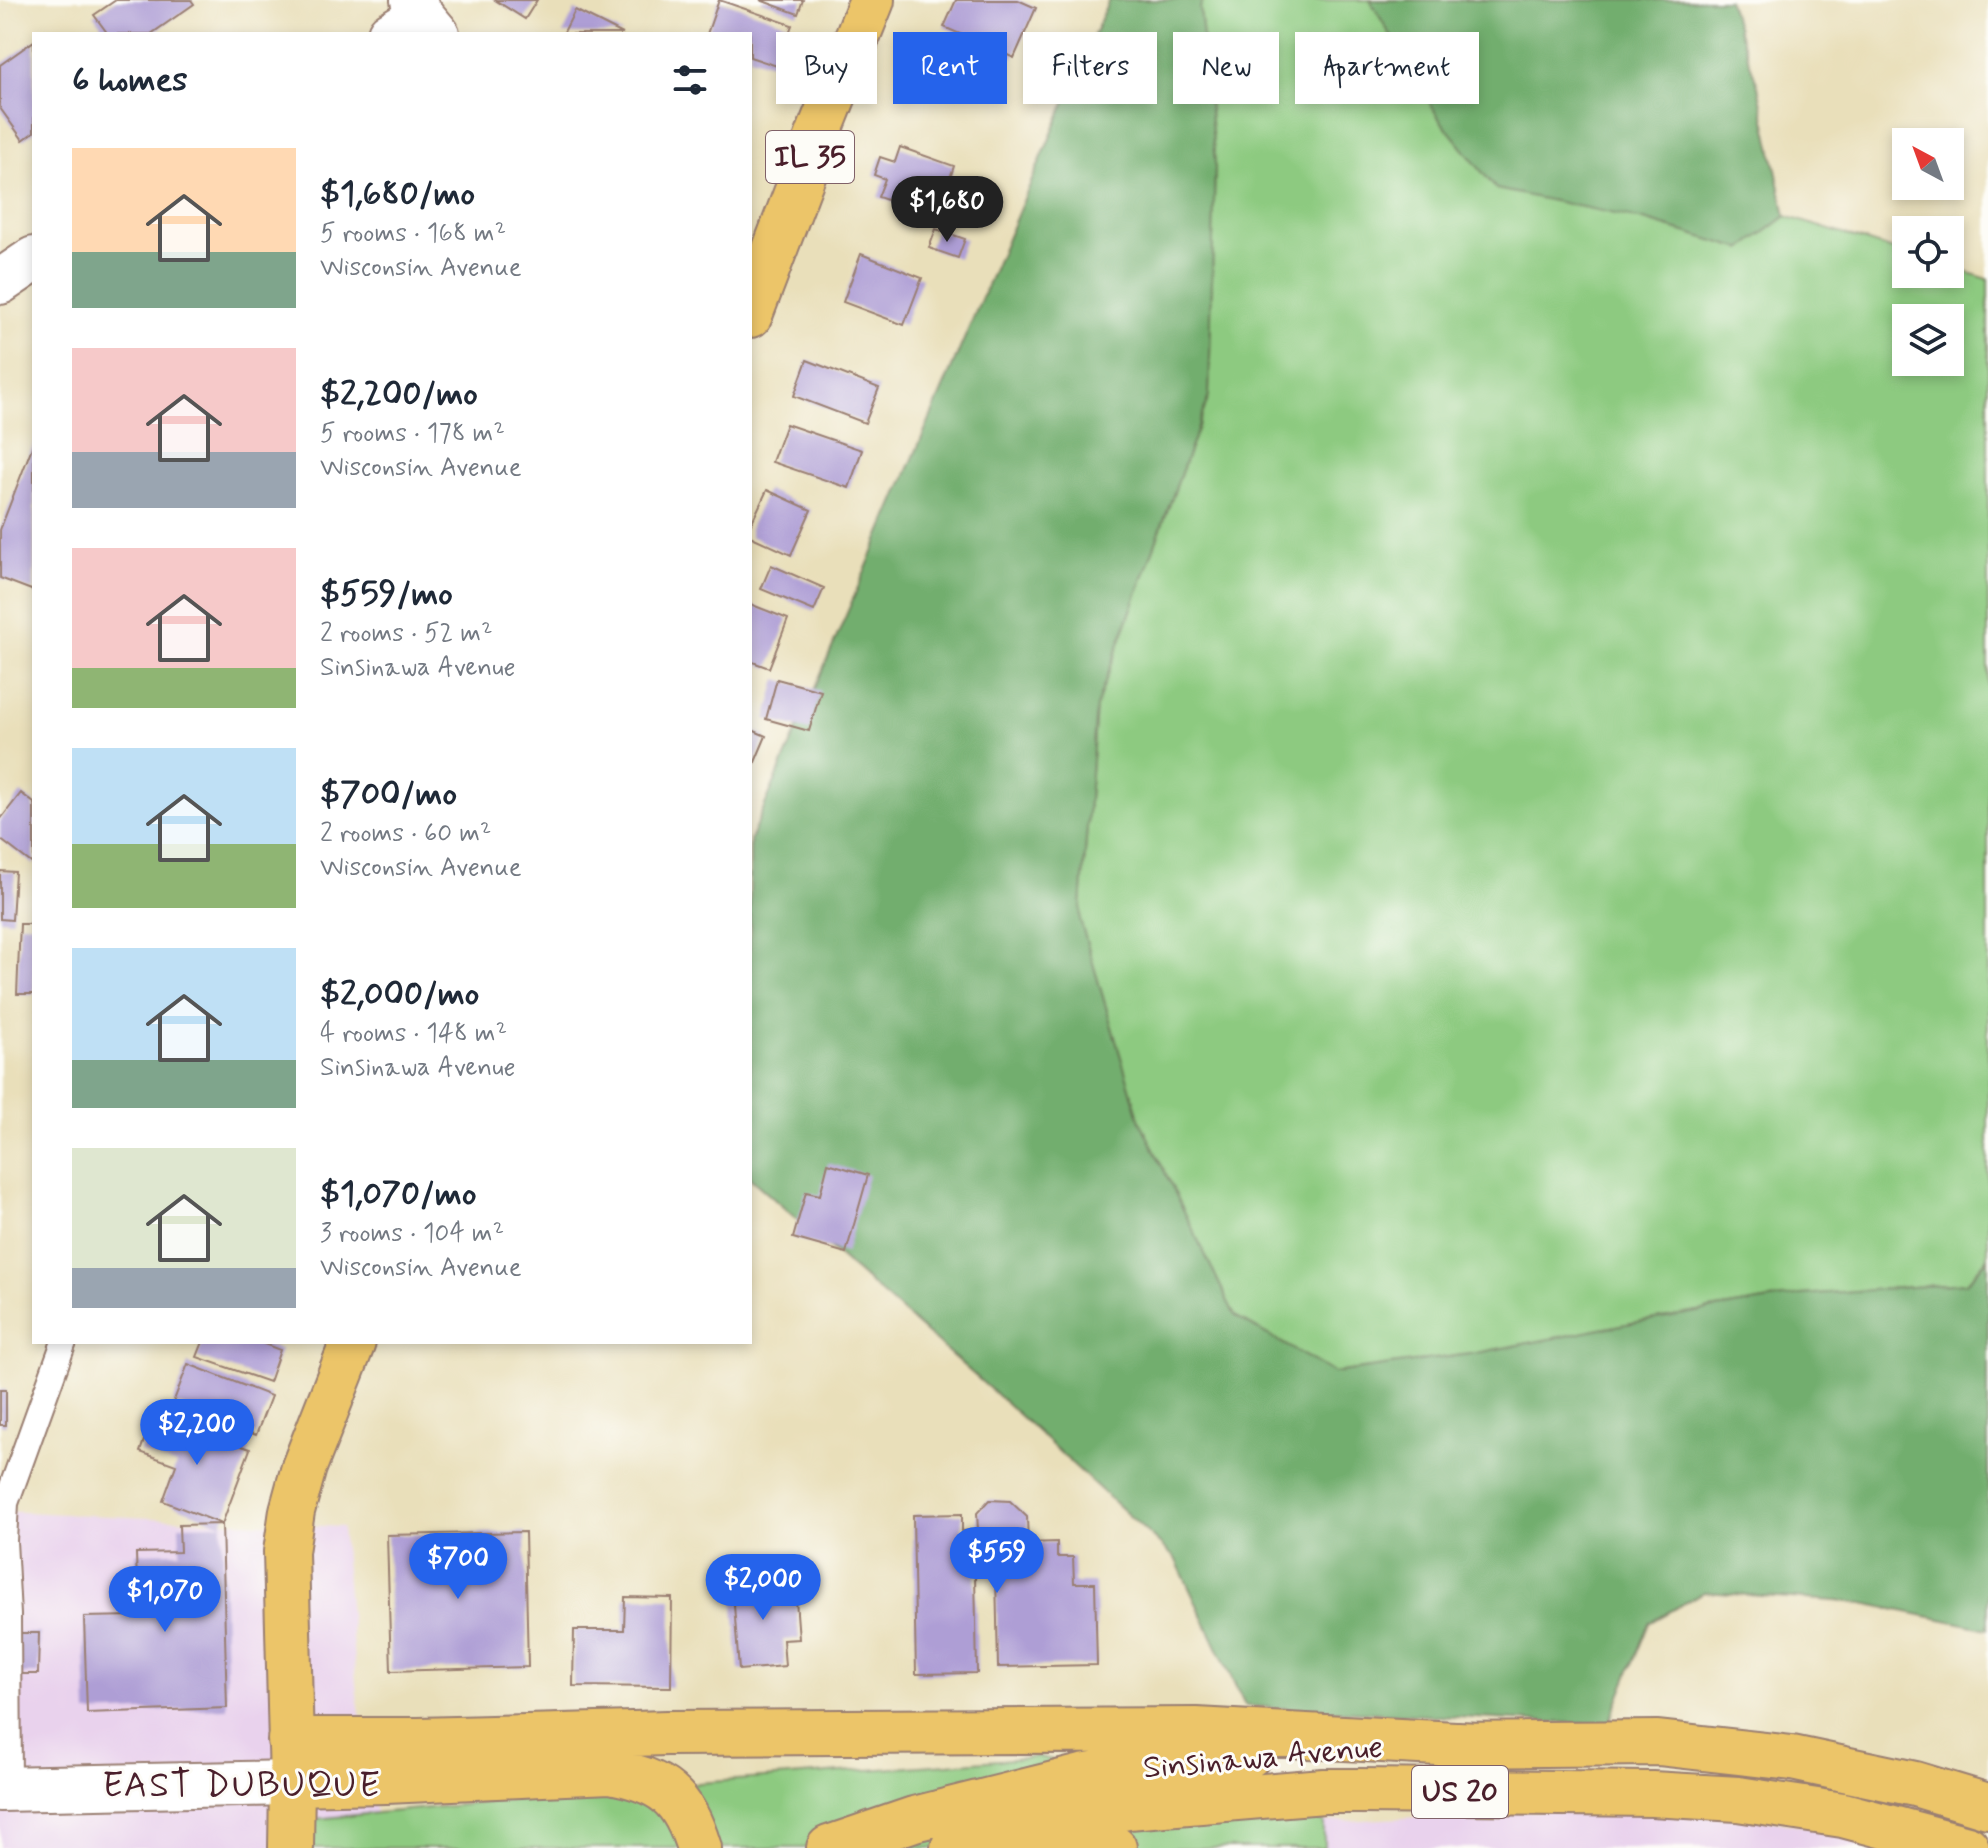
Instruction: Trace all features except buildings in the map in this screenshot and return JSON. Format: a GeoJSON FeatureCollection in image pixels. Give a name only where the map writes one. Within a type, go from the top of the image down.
{"type":"FeatureCollection","features":[{"type":"Feature","properties":{"kind":"main road","name":"IL 35"},"geometry":{"type":"LineString","coordinates":[[752,304],[762,246],[822,125],[872,0]]}},
{"type":"Feature","properties":{"kind":"main road"},"geometry":{"type":"LineString","coordinates":[[291,1848],[286,1552],[292,1511],[304,1467],[352,1344]]}},
{"type":"Feature","properties":{"kind":"main road"},"geometry":{"type":"LineString","coordinates":[[290,1740],[683,1733],[1196,1730],[1489,1744]]}},
{"type":"Feature","properties":{"kind":"main road","name":"Sinsinawa Avenue"},"geometry":{"type":"LineString","coordinates":[[829,1848],[914,1819],[1082,1777],[1157,1764],[1320,1749],[1658,1743],[1792,1758],[1915,1784],[1988,1806]]}},
{"type":"Feature","properties":{"kind":"main road"},"geometry":{"type":"LineString","coordinates":[[292,1783],[610,1771],[639,1776],[665,1791],[688,1817],[699,1848]]}},
{"type":"Feature","properties":{"kind":"main road","name":"Sinsinawa Avenue"},"geometry":{"type":"LineString","coordinates":[[953,1848],[988,1836],[1128,1807],[1324,1791],[1652,1794],[1738,1799],[1843,1815],[1967,1848]]}},
{"type":"Feature","properties":{"kind":"main road"},"geometry":{"type":"LineString","coordinates":[[1060,1848],[1082,1843],[1114,1848]]}},
{"type":"Feature","properties":{"kind":"street"},"geometry":{"type":"LineString","coordinates":[[0,282],[32,260]]}},
{"type":"Feature","properties":{"kind":"street"},"geometry":{"type":"LineString","coordinates":[[4,1789],[292,1783]]}},
{"type":"Feature","properties":{"kind":"lane"},"geometry":{"type":"LineString","coordinates":[[4,1789],[8,1615],[3,1502],[63,1344]]}},
{"type":"Feature","properties":{"kind":"lane"},"geometry":{"type":"LineString","coordinates":[[1489,1744],[1500,1792]]}},
{"type":"Feature","properties":{"kind":"shaded area"},"geometry":{"type":"Polygon","coordinates":[[[0,1511],[342,1527],[357,1694],[376,1813],[305,1820],[302,1848],[0,1848],[0,1511]]]}},
{"type":"Feature","properties":{"kind":"shaded area"},"geometry":{"type":"Polygon","coordinates":[[[1583,1809],[1776,1821],[1924,1848],[1324,1848],[1324,1822],[1583,1809]]]}},
{"type":"Feature","properties":{"kind":"green space"},"geometry":{"type":"Polygon","coordinates":[[[1109,0],[1203,0],[1200,8],[1202,32],[1173,32],[1173,104],[1209,104],[1215,163],[1209,396],[1096,707],[1080,920],[1140,1121],[1235,1316],[1334,1373],[1477,1353],[1801,1295],[1966,1283],[1988,1258],[1988,1629],[1863,1603],[1704,1592],[1649,1623],[1608,1725],[1245,1706],[1175,1558],[1006,1403],[752,1180],[752,835],[1065,104],[1157,104],[1157,32],[1095,32],[1109,0]]]}},
{"type":"Feature","properties":{"kind":"green space"},"geometry":{"type":"Polygon","coordinates":[[[1203,0],[1370,0],[1389,32],[1295,32],[1295,104],[1431,104],[1440,120],[1644,220],[1742,249],[1786,216],[1892,250],[1892,288],[1964,288],[1964,271],[1988,279],[1988,1257],[1966,1283],[1801,1295],[1477,1353],[1334,1373],[1235,1316],[1140,1121],[1080,920],[1096,707],[1209,396],[1215,163],[1209,104],[1279,104],[1279,32],[1202,32],[1200,8],[1203,0]]]}},
{"type":"Feature","properties":{"kind":"green space"},"geometry":{"type":"Polygon","coordinates":[[[1370,0],[1728,0],[1758,86],[1786,216],[1742,249],[1644,220],[1496,189],[1431,104],[1479,104],[1479,32],[1389,32],[1370,0]]]}},
{"type":"Feature","properties":{"kind":"green space"},"geometry":{"type":"Polygon","coordinates":[[[1039,1757],[1324,1822],[1324,1848],[303,1848],[304,1820],[672,1785],[1039,1757]]]}},
{"type":"Feature","properties":{"kind":"district","name":"EAST DUBUQUE"},"geometry":{"type":"Point","coordinates":[242,1786]}}]}
